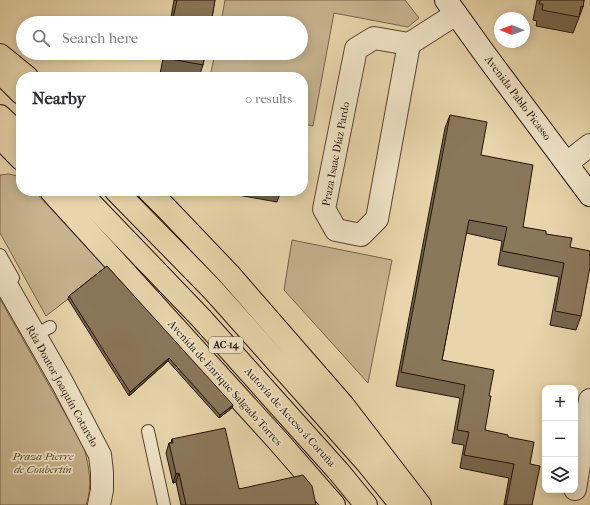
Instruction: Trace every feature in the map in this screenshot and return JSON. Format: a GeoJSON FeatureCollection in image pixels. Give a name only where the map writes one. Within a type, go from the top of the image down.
{"type":"FeatureCollection","features":[{"type":"Feature","properties":{"kind":"main road"},"geometry":{"type":"LineString","coordinates":[[0,55],[21,72]]}},
{"type":"Feature","properties":{"kind":"main road"},"geometry":{"type":"LineString","coordinates":[[0,72],[16,89]]}},
{"type":"Feature","properties":{"kind":"main road"},"geometry":{"type":"LineString","coordinates":[[0,116],[15,151]]}},
{"type":"Feature","properties":{"kind":"main road"},"geometry":{"type":"LineString","coordinates":[[0,138],[15,151]]}},
{"type":"Feature","properties":{"kind":"main road","name":"Avenida de Enrique Salgado Torres"},"geometry":{"type":"LineString","coordinates":[[56,196],[334,505]]}},
{"type":"Feature","properties":{"kind":"main road","name":"Autovía de Acceso á Coruña"},"geometry":{"type":"LineString","coordinates":[[84,196],[201,318],[339,472],[366,505]]}},
{"type":"Feature","properties":{"kind":"main road","name":"AC-14"},"geometry":{"type":"LineString","coordinates":[[121,196],[213,290],[367,463],[401,505]]}},
{"type":"Feature","properties":{"kind":"main road"},"geometry":{"type":"LineString","coordinates":[[154,196],[228,274],[343,405],[420,505]]}},
{"type":"Feature","properties":{"kind":"street"},"geometry":{"type":"LineString","coordinates":[[409,44],[451,7]]}},
{"type":"Feature","properties":{"kind":"street","name":"Avenida Pablo Picasso"},"geometry":{"type":"LineString","coordinates":[[451,7],[590,194]]}},
{"type":"Feature","properties":{"kind":"street","name":"Praza Isaac Díaz Pardo"},"geometry":{"type":"LineString","coordinates":[[374,38],[409,44],[377,218],[361,235],[336,230],[324,209],[356,50],[374,38]]}},
{"type":"Feature","properties":{"kind":"street"},"geometry":{"type":"LineString","coordinates":[[567,163],[590,145]]}},
{"type":"Feature","properties":{"kind":"street","name":"Rúa Doutor Joaquín Cotarelo"},"geometry":{"type":"LineString","coordinates":[[0,274],[39,330],[63,384],[100,455],[102,490],[99,505]]}},
{"type":"Feature","properties":{"kind":"street"},"geometry":{"type":"LineString","coordinates":[[578,471],[590,400]]}},
{"type":"Feature","properties":{"kind":"street"},"geometry":{"type":"LineString","coordinates":[[572,505],[574,493]]}},
{"type":"Feature","properties":{"kind":"lane"},"geometry":{"type":"LineString","coordinates":[[0,255],[20,290],[39,330]]}},
{"type":"Feature","properties":{"kind":"lane"},"geometry":{"type":"LineString","coordinates":[[148,431],[164,505]]}},
{"type":"Feature","properties":{"kind":"green space"},"geometry":{"type":"Polygon","coordinates":[[[225,0],[405,0],[419,18],[408,27],[334,13],[313,126],[308,125],[308,72],[211,72],[214,60],[308,60],[308,16],[222,16],[225,0]]]}},
{"type":"Feature","properties":{"kind":"green space"},"geometry":{"type":"Polygon","coordinates":[[[9,174],[16,176],[16,196],[39,196],[107,269],[46,316],[0,233],[0,175],[9,174]]]}},
{"type":"Feature","properties":{"kind":"green space"},"geometry":{"type":"Polygon","coordinates":[[[292,240],[392,260],[368,383],[284,290],[292,240]]]}},
{"type":"Feature","properties":{"kind":"green space","name":"Praza Pierre de Coubertín"},"geometry":{"type":"Polygon","coordinates":[[[0,299],[84,447],[89,469],[90,483],[86,505],[0,505],[0,299]]]}},
{"type":"Feature","properties":{"kind":"building"},"geometry":{"type":"Polygon","coordinates":[[[177,0],[215,0],[212,16],[174,16],[177,0]]]}},
{"type":"Feature","properties":{"kind":"building"},"geometry":{"type":"Polygon","coordinates":[[[540,0],[584,0],[579,17],[542,10],[543,4],[539,4],[540,0]]]}},
{"type":"Feature","properties":{"kind":"building"},"geometry":{"type":"Polygon","coordinates":[[[177,60],[204,60],[203,65],[177,60]]]}},
{"type":"Feature","properties":{"kind":"building"},"geometry":{"type":"Polygon","coordinates":[[[450,115],[487,122],[481,155],[533,165],[523,227],[546,231],[546,234],[572,238],[570,247],[590,251],[590,267],[581,316],[555,311],[564,263],[502,251],[507,227],[469,220],[442,360],[494,370],[485,430],[508,435],[508,437],[534,442],[530,464],[540,466],[532,505],[506,505],[514,464],[464,455],[469,432],[457,430],[465,385],[401,372],[450,115]]]}},
{"type":"Feature","properties":{"kind":"building"},"geometry":{"type":"Polygon","coordinates":[[[107,266],[233,405],[220,415],[169,358],[130,392],[69,296],[107,266]]]}},
{"type":"Feature","properties":{"kind":"building"},"geometry":{"type":"Polygon","coordinates":[[[225,428],[239,489],[303,475],[312,486],[316,505],[186,505],[179,473],[176,474],[169,443],[173,443],[172,439],[225,428]]]}}]}
